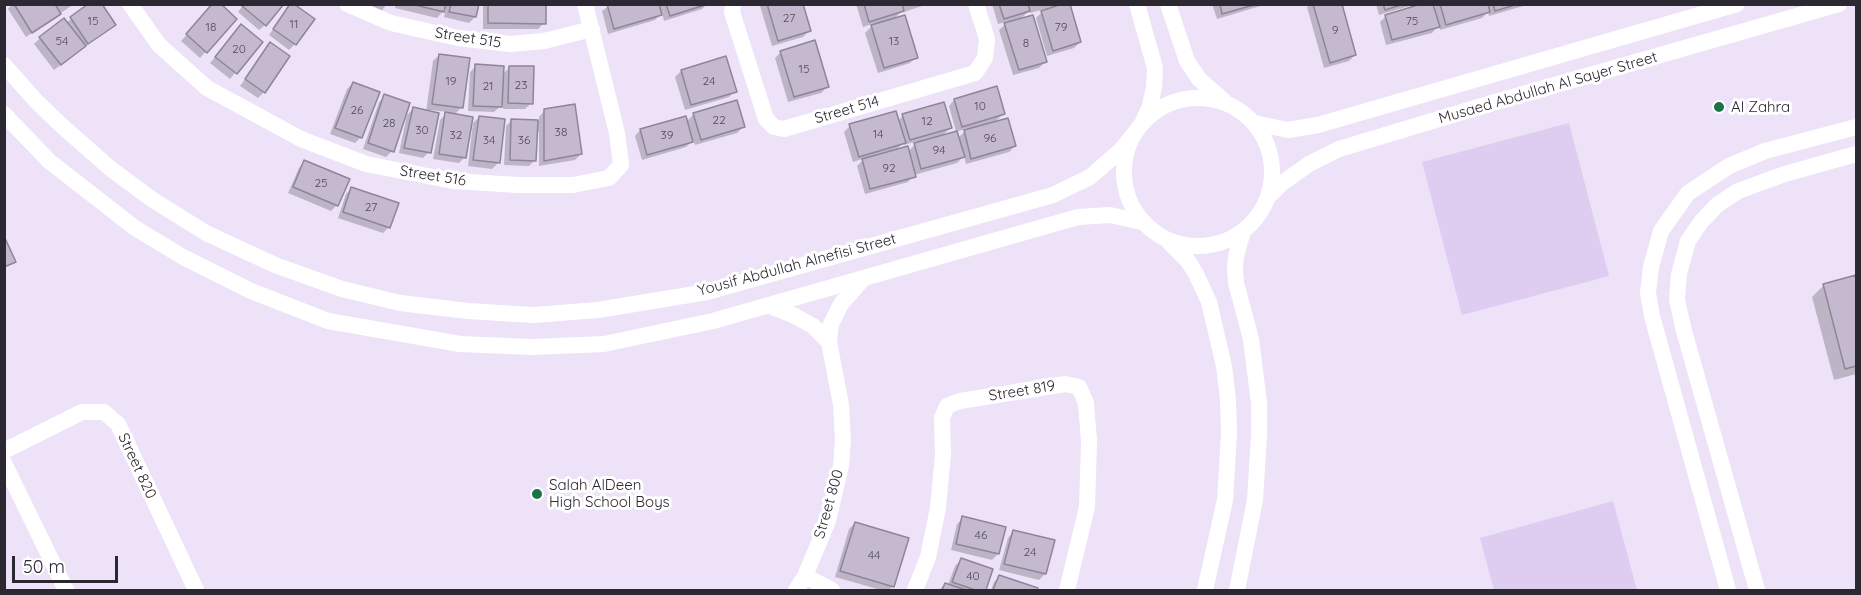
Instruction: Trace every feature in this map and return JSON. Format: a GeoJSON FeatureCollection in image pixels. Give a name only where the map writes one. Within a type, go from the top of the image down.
{"type":"FeatureCollection","features":[{"type":"Feature","properties":{"kind":"street","name":"Street 516"},"geometry":{"type":"LineString","coordinates":[[130,4],[159,45],[207,88],[301,139],[366,164],[453,182],[518,185],[573,185],[609,178],[621,165],[617,133],[585,4]]}},
{"type":"Feature","properties":{"kind":"street","name":"Street 515"},"geometry":{"type":"LineString","coordinates":[[346,4],[391,23],[458,38],[510,44],[543,41],[592,29]]}},
{"type":"Feature","properties":{"kind":"street","name":"Street 514"},"geometry":{"type":"LineString","coordinates":[[733,4],[732,12],[766,118],[774,127],[784,129],[975,73],[985,58],[987,39],[976,4]]}},
{"type":"Feature","properties":{"kind":"street"},"geometry":{"type":"LineString","coordinates":[[1137,4],[1155,68],[1154,87],[1150,106],[1125,155],[1123,179],[1129,202],[1142,222],[1183,256],[1196,274],[1209,302],[1222,355],[1228,400],[1229,432],[1225,500],[1205,591]]}},
{"type":"Feature","properties":{"kind":"street"},"geometry":{"type":"LineString","coordinates":[[1166,240],[1186,246],[1206,246],[1226,241],[1244,231],[1258,215],[1269,196],[1273,170],[1267,145],[1254,123],[1206,86],[1187,62],[1168,4]]}},
{"type":"Feature","properties":{"kind":"street","name":"Musaed Abdullah Al Sayer Street"},"geometry":{"type":"LineString","coordinates":[[1254,123],[1288,130],[1318,125],[1737,4]]}},
{"type":"Feature","properties":{"kind":"street","name":"Musaed Abdullah Al Sayer Street"},"geometry":{"type":"LineString","coordinates":[[1269,196],[1281,184],[1309,164],[1339,149],[1839,4]]}},
{"type":"Feature","properties":{"kind":"street","name":"Yousif Abdullah Alnefisi Street"},"geometry":{"type":"LineString","coordinates":[[4,65],[37,102],[111,169],[153,200],[206,233],[275,265],[342,289],[400,303],[468,311],[534,315],[598,310],[707,292],[1053,195],[1090,177],[1121,150],[1138,128]]}},
{"type":"Feature","properties":{"kind":"street"},"geometry":{"type":"LineString","coordinates":[[1138,128],[1161,107],[1184,99],[1208,98],[1231,105]]}},
{"type":"Feature","properties":{"kind":"street","name":"Yousif Abdullah Alnefisi Street"},"geometry":{"type":"LineString","coordinates":[[4,114],[48,161],[135,228],[183,257],[251,291],[328,321],[460,344],[532,348],[604,344],[713,321],[1078,217],[1110,215],[1142,222]]}},
{"type":"Feature","properties":{"kind":"street"},"geometry":{"type":"LineString","coordinates":[[1728,591],[1652,316],[1648,293],[1651,267],[1661,231],[1688,193],[1729,166],[1765,151],[1857,127]]}},
{"type":"Feature","properties":{"kind":"street"},"geometry":{"type":"LineString","coordinates":[[1757,591],[1684,331],[1677,300],[1679,274],[1688,241],[1716,205],[1738,191],[1785,174],[1857,154]]}},
{"type":"Feature","properties":{"kind":"street"},"geometry":{"type":"LineString","coordinates":[[1238,591],[1255,500],[1259,435],[1259,403],[1251,339],[1235,270],[1237,250],[1244,231]]}},
{"type":"Feature","properties":{"kind":"street","name":"Street 800"},"geometry":{"type":"LineString","coordinates":[[796,591],[805,576],[828,521],[841,466],[843,440],[841,405],[829,342],[831,324],[842,304],[863,279]]}},
{"type":"Feature","properties":{"kind":"street"},"geometry":{"type":"LineString","coordinates":[[768,305],[813,326],[829,342]]}},
{"type":"Feature","properties":{"kind":"street"},"geometry":{"type":"LineString","coordinates":[[1652,316],[1658,321],[1666,322],[1675,319],[1680,311]]}},
{"type":"Feature","properties":{"kind":"street","name":"Street 819"},"geometry":{"type":"LineString","coordinates":[[915,591],[928,557],[939,508],[943,453],[942,418],[947,406],[960,401],[1065,384],[1080,387],[1086,403],[1089,441],[1087,507],[1067,591]]}},
{"type":"Feature","properties":{"kind":"street","name":"Street 820"},"geometry":{"type":"LineString","coordinates":[[4,451],[82,412],[104,412],[118,424],[196,591]]}},
{"type":"Feature","properties":{"kind":"street"},"geometry":{"type":"LineString","coordinates":[[4,463],[66,591]]}},
{"type":"Feature","properties":{"kind":"street"},"geometry":{"type":"LineString","coordinates":[[1702,497],[1716,488],[1729,491]]}},
{"type":"Feature","properties":{"kind":"street"},"geometry":{"type":"LineString","coordinates":[[805,576],[832,591]]}},
{"type":"Feature","properties":{"kind":"shaded area"},"geometry":{"type":"Polygon","coordinates":[[[1569,123],[1609,276],[1462,315],[1422,162],[1569,123]]]}},
{"type":"Feature","properties":{"kind":"shaded area"},"geometry":{"type":"Polygon","coordinates":[[[1613,501],[1637,590],[1494,590],[1480,538],[1613,501]]]}},
{"type":"Feature","properties":{"kind":"building"},"geometry":{"type":"Polygon","coordinates":[[[14,4],[55,4],[61,14],[32,33],[14,4]]]}},
{"type":"Feature","properties":{"kind":"building"},"geometry":{"type":"Polygon","coordinates":[[[88,4],[102,4],[116,25],[88,44],[70,17],[88,4]]]}},
{"type":"Feature","properties":{"kind":"building"},"geometry":{"type":"Polygon","coordinates":[[[212,4],[221,4],[237,19],[207,53],[186,34],[212,4]]]}},
{"type":"Feature","properties":{"kind":"building"},"geometry":{"type":"Polygon","coordinates":[[[243,4],[284,4],[266,26],[242,6],[243,4]]]}},
{"type":"Feature","properties":{"kind":"building"},"geometry":{"type":"Polygon","coordinates":[[[290,4],[294,4],[315,19],[296,45],[273,29],[290,4]]]}},
{"type":"Feature","properties":{"kind":"building"},"geometry":{"type":"Polygon","coordinates":[[[411,4],[446,4],[444,12],[411,4]]]}},
{"type":"Feature","properties":{"kind":"building"},"geometry":{"type":"Polygon","coordinates":[[[451,4],[479,4],[476,17],[449,12],[451,4]]]}},
{"type":"Feature","properties":{"kind":"building"},"geometry":{"type":"Polygon","coordinates":[[[488,4],[546,4],[546,24],[488,23],[488,4]]]}},
{"type":"Feature","properties":{"kind":"building"},"geometry":{"type":"Polygon","coordinates":[[[607,4],[659,4],[662,15],[614,29],[607,4]]]}},
{"type":"Feature","properties":{"kind":"building"},"geometry":{"type":"Polygon","coordinates":[[[666,4],[708,4],[670,16],[666,4]]]}},
{"type":"Feature","properties":{"kind":"building"},"geometry":{"type":"Polygon","coordinates":[[[767,4],[803,4],[811,31],[778,41],[767,4]]]}},
{"type":"Feature","properties":{"kind":"building"},"geometry":{"type":"Polygon","coordinates":[[[864,4],[902,4],[904,11],[869,22],[864,4]]]}},
{"type":"Feature","properties":{"kind":"building"},"geometry":{"type":"Polygon","coordinates":[[[999,4],[1028,4],[1030,11],[1004,19],[999,4]]]}},
{"type":"Feature","properties":{"kind":"building"},"geometry":{"type":"Polygon","coordinates":[[[1062,4],[1070,4],[1081,42],[1053,51],[1041,11],[1062,4]]]}},
{"type":"Feature","properties":{"kind":"building"},"geometry":{"type":"Polygon","coordinates":[[[1220,4],[1257,4],[1222,14],[1220,4]]]}},
{"type":"Feature","properties":{"kind":"building"},"geometry":{"type":"Polygon","coordinates":[[[1313,4],[1342,4],[1356,55],[1330,63],[1313,4]]]}},
{"type":"Feature","properties":{"kind":"building"},"geometry":{"type":"Polygon","coordinates":[[[1383,4],[1404,4],[1385,10],[1383,4]]]}},
{"type":"Feature","properties":{"kind":"building"},"geometry":{"type":"Polygon","coordinates":[[[1421,4],[1433,4],[1440,27],[1392,40],[1385,15],[1421,4]]]}},
{"type":"Feature","properties":{"kind":"building"},"geometry":{"type":"Polygon","coordinates":[[[1440,4],[1488,4],[1490,12],[1446,25],[1440,4]]]}},
{"type":"Feature","properties":{"kind":"building"},"geometry":{"type":"Polygon","coordinates":[[[1493,4],[1518,4],[1495,11],[1493,4]]]}},
{"type":"Feature","properties":{"kind":"building"},"geometry":{"type":"Polygon","coordinates":[[[905,15],[918,58],[884,68],[871,25],[905,15]]]}},
{"type":"Feature","properties":{"kind":"building"},"geometry":{"type":"Polygon","coordinates":[[[1033,15],[1047,62],[1019,70],[1004,23],[1033,15]]]}},
{"type":"Feature","properties":{"kind":"building"},"geometry":{"type":"Polygon","coordinates":[[[64,18],[86,46],[61,65],[39,37],[64,18]]]}},
{"type":"Feature","properties":{"kind":"building"},"geometry":{"type":"Polygon","coordinates":[[[241,24],[263,42],[237,74],[215,57],[241,24]]]}},
{"type":"Feature","properties":{"kind":"building"},"geometry":{"type":"Polygon","coordinates":[[[815,40],[829,87],[794,97],[780,51],[815,40]]]}},
{"type":"Feature","properties":{"kind":"building"},"geometry":{"type":"Polygon","coordinates":[[[270,42],[290,56],[265,93],[245,79],[270,42]]]}},
{"type":"Feature","properties":{"kind":"building"},"geometry":{"type":"Polygon","coordinates":[[[439,54],[470,58],[463,108],[432,104],[439,54]]]}},
{"type":"Feature","properties":{"kind":"building"},"geometry":{"type":"Polygon","coordinates":[[[726,56],[737,92],[691,105],[681,70],[726,56]]]}},
{"type":"Feature","properties":{"kind":"building"},"geometry":{"type":"Polygon","coordinates":[[[475,64],[504,66],[502,107],[473,106],[475,64]]]}},
{"type":"Feature","properties":{"kind":"building"},"geometry":{"type":"Polygon","coordinates":[[[509,66],[534,66],[533,104],[508,103],[509,66]]]}},
{"type":"Feature","properties":{"kind":"building"},"geometry":{"type":"Polygon","coordinates":[[[353,82],[380,92],[362,138],[335,128],[353,82]]]}},
{"type":"Feature","properties":{"kind":"building"},"geometry":{"type":"Polygon","coordinates":[[[997,86],[1005,114],[962,127],[954,99],[997,86]]]}},
{"type":"Feature","properties":{"kind":"building"},"geometry":{"type":"Polygon","coordinates":[[[384,94],[410,103],[394,152],[368,143],[384,94]]]}},
{"type":"Feature","properties":{"kind":"building"},"geometry":{"type":"Polygon","coordinates":[[[737,100],[745,127],[701,140],[693,113],[737,100]]]}},
{"type":"Feature","properties":{"kind":"building"},"geometry":{"type":"Polygon","coordinates":[[[944,102],[952,128],[910,140],[902,114],[944,102]]]}},
{"type":"Feature","properties":{"kind":"building"},"geometry":{"type":"Polygon","coordinates":[[[575,104],[582,154],[544,161],[544,109],[575,104]]]}},
{"type":"Feature","properties":{"kind":"building"},"geometry":{"type":"Polygon","coordinates":[[[413,107],[439,113],[431,153],[404,148],[413,107]]]}},
{"type":"Feature","properties":{"kind":"building"},"geometry":{"type":"Polygon","coordinates":[[[896,111],[906,143],[859,157],[849,124],[896,111]]]}},
{"type":"Feature","properties":{"kind":"building"},"geometry":{"type":"Polygon","coordinates":[[[445,112],[473,117],[466,158],[439,154],[445,112]]]}},
{"type":"Feature","properties":{"kind":"building"},"geometry":{"type":"Polygon","coordinates":[[[479,116],[505,119],[500,163],[473,160],[479,116]]]}},
{"type":"Feature","properties":{"kind":"building"},"geometry":{"type":"Polygon","coordinates":[[[686,116],[693,142],[647,155],[640,129],[686,116]]]}},
{"type":"Feature","properties":{"kind":"building"},"geometry":{"type":"Polygon","coordinates":[[[1008,118],[1016,146],[971,159],[964,130],[1008,118]]]}},
{"type":"Feature","properties":{"kind":"building"},"geometry":{"type":"Polygon","coordinates":[[[511,119],[538,120],[536,161],[510,160],[511,119]]]}},
{"type":"Feature","properties":{"kind":"building"},"geometry":{"type":"Polygon","coordinates":[[[957,131],[965,157],[921,169],[914,143],[957,131]]]}},
{"type":"Feature","properties":{"kind":"building"},"geometry":{"type":"Polygon","coordinates":[[[908,146],[916,177],[870,189],[862,159],[908,146]]]}},
{"type":"Feature","properties":{"kind":"building"},"geometry":{"type":"Polygon","coordinates":[[[304,160],[350,179],[338,206],[293,187],[304,160]]]}},
{"type":"Feature","properties":{"kind":"building"},"geometry":{"type":"Polygon","coordinates":[[[351,187],[399,203],[390,228],[343,212],[351,187]]]}},
{"type":"Feature","properties":{"kind":"building"},"geometry":{"type":"Polygon","coordinates":[[[4,236],[16,262],[4,267],[4,236]]]}},
{"type":"Feature","properties":{"kind":"building"},"geometry":{"type":"Polygon","coordinates":[[[1856,275],[1856,366],[1845,369],[1823,284],[1856,275]]]}},
{"type":"Feature","properties":{"kind":"building"},"geometry":{"type":"Polygon","coordinates":[[[962,516],[1006,527],[999,554],[956,544],[962,516]]]}},
{"type":"Feature","properties":{"kind":"building"},"geometry":{"type":"Polygon","coordinates":[[[855,522],[909,538],[894,587],[840,571],[855,522]]]}},
{"type":"Feature","properties":{"kind":"building"},"geometry":{"type":"Polygon","coordinates":[[[1013,530],[1055,540],[1046,574],[1004,564],[1013,530]]]}},
{"type":"Feature","properties":{"kind":"building"},"geometry":{"type":"Polygon","coordinates":[[[961,558],[993,569],[986,590],[975,590],[952,582],[961,558]]]}},
{"type":"Feature","properties":{"kind":"building"},"geometry":{"type":"Polygon","coordinates":[[[999,575],[1038,588],[1037,590],[993,590],[999,575]]]}},
{"type":"Feature","properties":{"kind":"building"},"geometry":{"type":"Polygon","coordinates":[[[945,583],[966,590],[942,590],[945,583]]]}},
{"type":"Feature","properties":{"kind":"place","name":"Al Zahra"},"geometry":{"type":"Point","coordinates":[1719,107]}},
{"type":"Feature","properties":{"kind":"place","name":"Salah AlDeen High School Boys"},"geometry":{"type":"Point","coordinates":[537,494]}}]}
